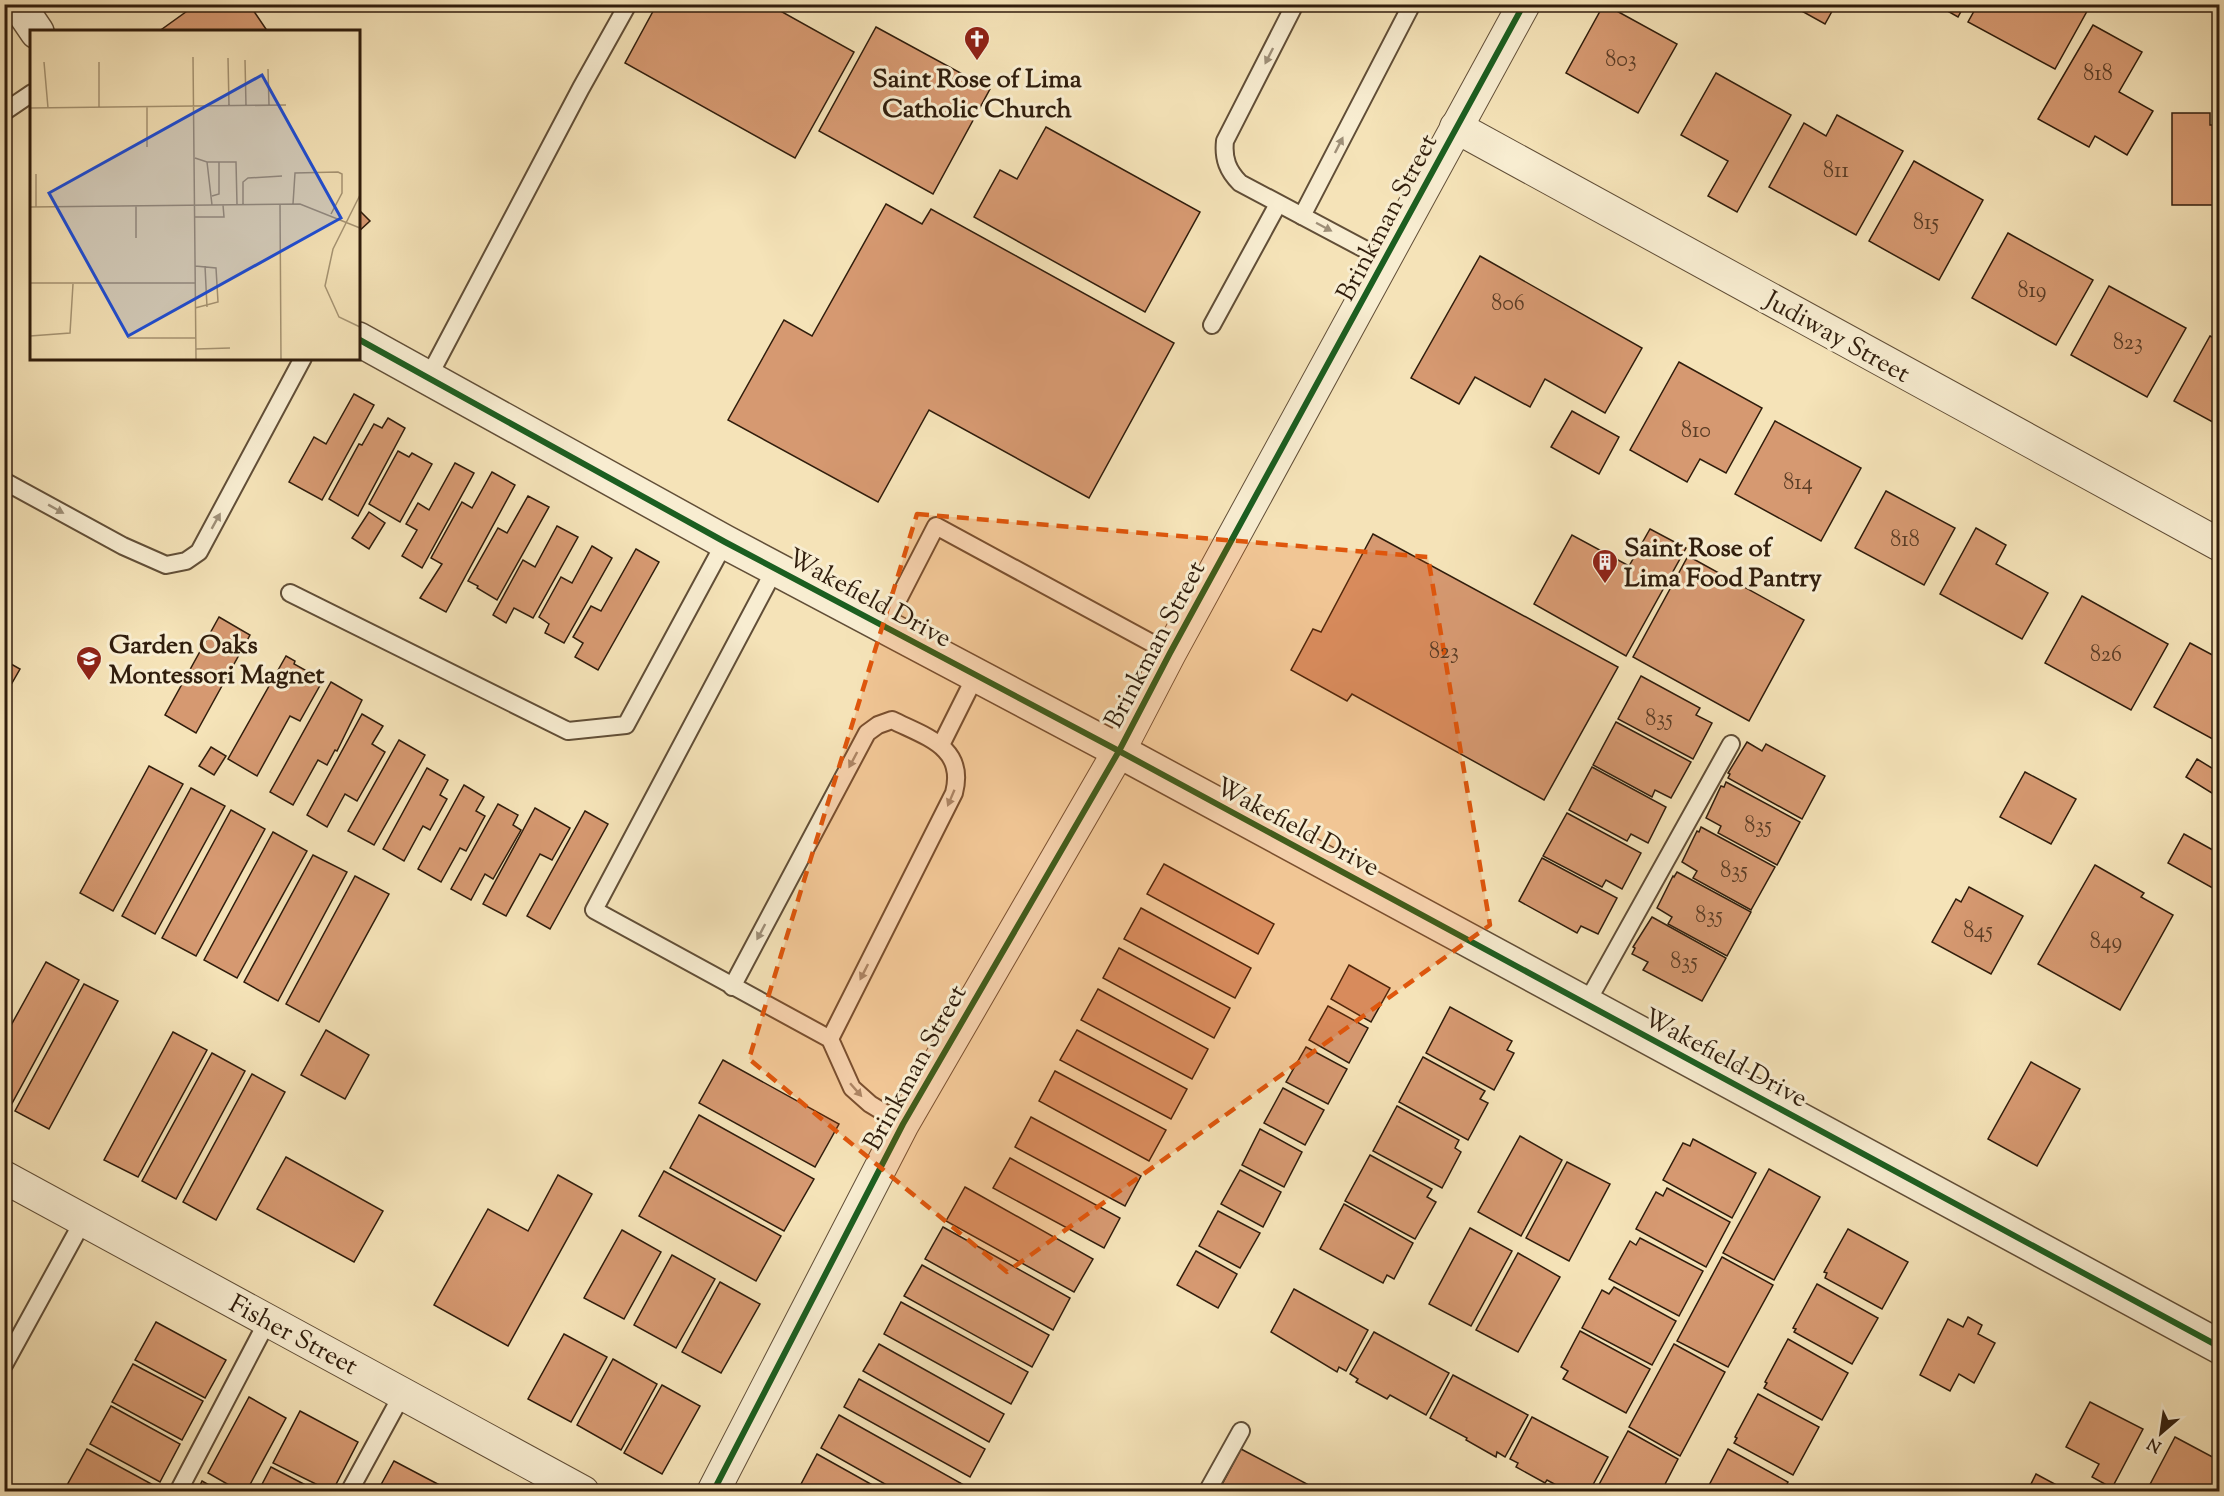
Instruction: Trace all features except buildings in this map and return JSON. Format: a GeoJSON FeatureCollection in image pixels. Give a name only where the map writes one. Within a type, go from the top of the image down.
{"type":"FeatureCollection","features":[{"type":"Feature","properties":{"kind":"street"},"geometry":{"type":"LineString","coordinates":[[18,4],[36,30]]}},
{"type":"Feature","properties":{"kind":"street","name":"Brinkman Street"},"geometry":{"type":"LineString","coordinates":[[713,1491],[903,1124],[1119,751],[1170,653],[1524,4]]}},
{"type":"Feature","properties":{"kind":"street","name":"Judiway Street"},"geometry":{"type":"LineString","coordinates":[[1456,127],[2220,545]]}},
{"type":"Feature","properties":{"kind":"street","name":"Wakefield Drive"},"geometry":{"type":"LineString","coordinates":[[360,340],[725,542],[1119,751],[2220,1347]]}},
{"type":"Feature","properties":{"kind":"street","name":"Fisher Street"},"geometry":{"type":"LineString","coordinates":[[4,1178],[583,1491]]}},
{"type":"Feature","properties":{"kind":"lane"},"geometry":{"type":"LineString","coordinates":[[428,378],[581,88],[628,4]]}},
{"type":"Feature","properties":{"kind":"lane"},"geometry":{"type":"LineString","coordinates":[[1295,4],[1225,141],[1224,150],[1231,174],[1240,183],[1385,260]]}},
{"type":"Feature","properties":{"kind":"lane"},"geometry":{"type":"LineString","coordinates":[[1302,216],[1412,4]]}},
{"type":"Feature","properties":{"kind":"lane"},"geometry":{"type":"LineString","coordinates":[[4,112],[30,94]]}},
{"type":"Feature","properties":{"kind":"lane"},"geometry":{"type":"LineString","coordinates":[[1212,325],[1278,204]]}},
{"type":"Feature","properties":{"kind":"lane"},"geometry":{"type":"LineString","coordinates":[[4,481],[123,546],[166,565],[186,561],[199,552],[302,360]]}},
{"type":"Feature","properties":{"kind":"lane"},"geometry":{"type":"LineString","coordinates":[[884,627],[936,526],[1170,653]]}},
{"type":"Feature","properties":{"kind":"lane"},"geometry":{"type":"LineString","coordinates":[[290,593],[568,731],[626,725],[725,542]]}},
{"type":"Feature","properties":{"kind":"lane"},"geometry":{"type":"LineString","coordinates":[[775,569],[594,910],[830,1039],[852,1088],[870,1104],[903,1124]]}},
{"type":"Feature","properties":{"kind":"lane"},"geometry":{"type":"LineString","coordinates":[[941,745],[976,675]]}},
{"type":"Feature","properties":{"kind":"lane"},"geometry":{"type":"LineString","coordinates":[[732,987],[867,733],[878,725],[892,720],[941,745],[954,762],[958,778],[954,793],[830,1039]]}},
{"type":"Feature","properties":{"kind":"lane"},"geometry":{"type":"LineString","coordinates":[[1586,1004],[1731,744]]}},
{"type":"Feature","properties":{"kind":"lane"},"geometry":{"type":"LineString","coordinates":[[4,1365],[83,1221]]}},
{"type":"Feature","properties":{"kind":"lane"},"geometry":{"type":"LineString","coordinates":[[178,1491],[268,1320]]}},
{"type":"Feature","properties":{"kind":"lane"},"geometry":{"type":"LineString","coordinates":[[349,1491],[403,1393]]}},
{"type":"Feature","properties":{"kind":"lane"},"geometry":{"type":"LineString","coordinates":[[1207,1491],[1241,1431]]}},
{"type":"Feature","properties":{"kind":"highlighted area"},"geometry":{"type":"Polygon","coordinates":[[[917,514],[1428,557],[1490,925],[1007,1272],[749,1059],[917,514]]]}},
{"type":"Feature","properties":{"kind":"cycle path"},"geometry":{"type":"LineString","coordinates":[[713,1492],[903,1124],[1119,751],[1170,653],[1524,4]]}},
{"type":"Feature","properties":{"kind":"cycle path"},"geometry":{"type":"LineString","coordinates":[[360,340],[725,542],[1119,751],[2220,1347]]}},
{"type":"Feature","properties":{"kind":"place","name":"Saint Rose of Lima Catholic Church"},"geometry":{"type":"Point","coordinates":[977,62]}},
{"type":"Feature","properties":{"kind":"place","name":"Saint Rose of Lima Food Pantry"},"geometry":{"type":"Point","coordinates":[1605,585]}},
{"type":"Feature","properties":{"kind":"place","name":"Garden Oaks Montessori Magnet"},"geometry":{"type":"Point","coordinates":[89,682]}}]}
